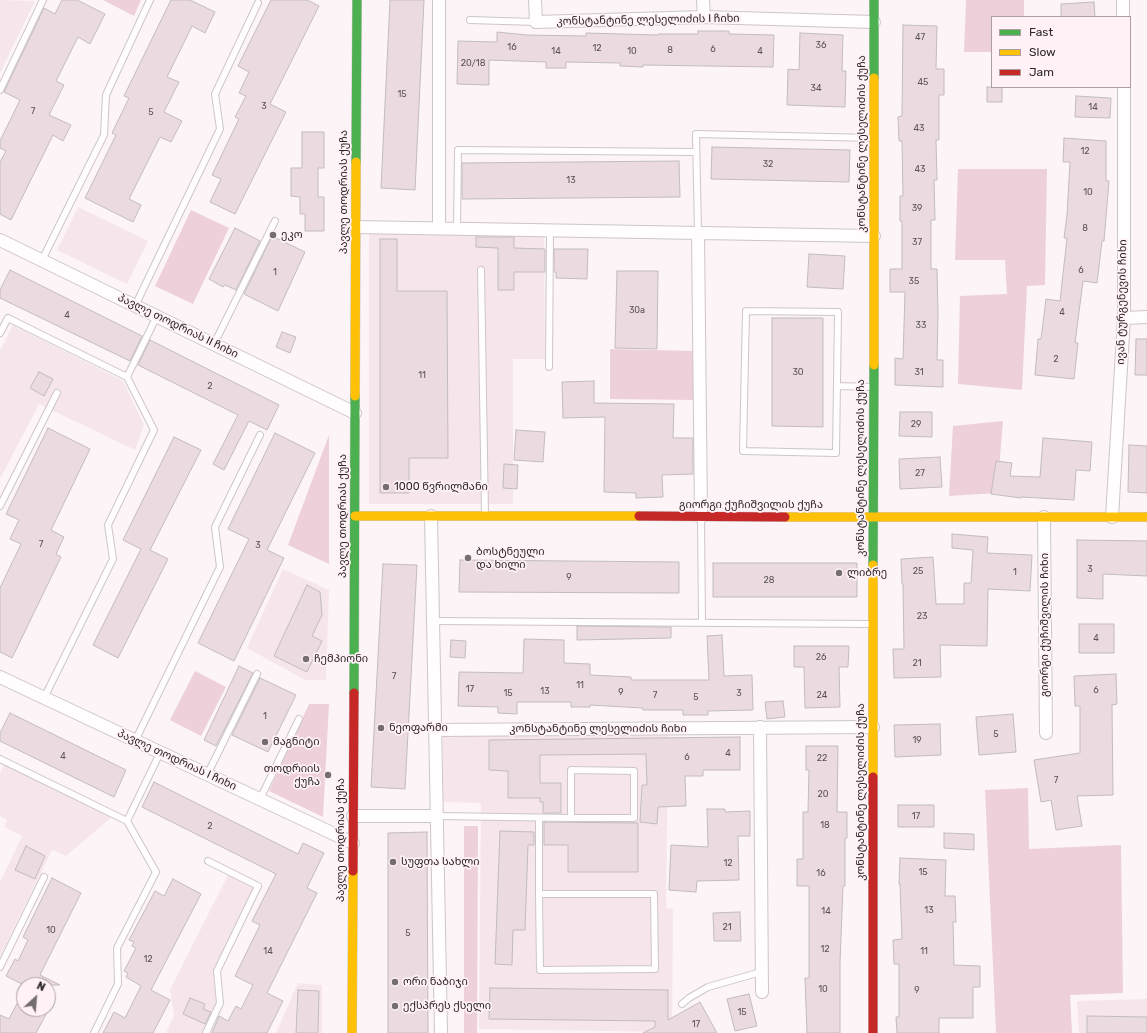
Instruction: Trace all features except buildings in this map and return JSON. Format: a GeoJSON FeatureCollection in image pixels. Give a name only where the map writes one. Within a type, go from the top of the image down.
{"type":"FeatureCollection","features":[{"type":"Feature","properties":{"kind":"street","name":"პავლე თოდრიას ქუჩა"},"geometry":{"type":"LineString","coordinates":[[352,1033],[357,0]]}},
{"type":"Feature","properties":{"kind":"street"},"geometry":{"type":"LineString","coordinates":[[439,0],[439,228]]}},
{"type":"Feature","properties":{"kind":"street"},"geometry":{"type":"LineString","coordinates":[[535,0],[536,22]]}},
{"type":"Feature","properties":{"kind":"street"},"geometry":{"type":"LineString","coordinates":[[703,0],[704,17]]}},
{"type":"Feature","properties":{"kind":"street","name":"კონსტანტინე ლესელიძის ქუჩა"},"geometry":{"type":"LineString","coordinates":[[872,1033],[874,0]]}},
{"type":"Feature","properties":{"kind":"street"},"geometry":{"type":"LineString","coordinates":[[1123,0],[1123,16]]}},
{"type":"Feature","properties":{"kind":"street","name":"კონსტანტინე ლესელიძის I ჩიხი"},"geometry":{"type":"LineString","coordinates":[[536,22],[704,17],[874,22]]}},
{"type":"Feature","properties":{"kind":"street","name":"ივან ტურგენევის ჩიხი"},"geometry":{"type":"LineString","coordinates":[[1112,517],[1124,318],[1124,88]]}},
{"type":"Feature","properties":{"kind":"street"},"geometry":{"type":"LineString","coordinates":[[356,227],[874,236]]}},
{"type":"Feature","properties":{"kind":"street"},"geometry":{"type":"LineString","coordinates":[[698,233],[701,517]]}},
{"type":"Feature","properties":{"kind":"street","name":"პავლე თოდრიას II ჩიხი"},"geometry":{"type":"LineString","coordinates":[[0,240],[355,413]]}},
{"type":"Feature","properties":{"kind":"street"},"geometry":{"type":"LineString","coordinates":[[1124,318],[1147,317]]}},
{"type":"Feature","properties":{"kind":"street","name":"გიორგი ქუჩიშვილის ქუჩა"},"geometry":{"type":"LineString","coordinates":[[355,516],[1147,517]]}},
{"type":"Feature","properties":{"kind":"street"},"geometry":{"type":"LineString","coordinates":[[431,516],[441,1033]]}},
{"type":"Feature","properties":{"kind":"street","name":"გიორგი ქუჩიშვილის ჩიხი"},"geometry":{"type":"LineString","coordinates":[[1044,517],[1046,733]]}},
{"type":"Feature","properties":{"kind":"street","name":"პავლე თოდრიას I ჩიხი"},"geometry":{"type":"LineString","coordinates":[[0,677],[353,843]]}},
{"type":"Feature","properties":{"kind":"street"},"geometry":{"type":"LineString","coordinates":[[760,727],[762,992]]}},
{"type":"Feature","properties":{"kind":"street","name":"კონსტანტინე ლესელიძის ჩიხი"},"geometry":{"type":"LineString","coordinates":[[436,730],[873,727]]}},
{"type":"Feature","properties":{"kind":"street"},"geometry":{"type":"LineString","coordinates":[[353,816],[437,816]]}},
{"type":"Feature","properties":{"kind":"lane"},"geometry":{"type":"LineString","coordinates":[[0,90],[43,0]]}},
{"type":"Feature","properties":{"kind":"lane"},"geometry":{"type":"LineString","coordinates":[[42,260],[104,136],[106,95],[150,0]]}},
{"type":"Feature","properties":{"kind":"lane"},"geometry":{"type":"LineString","coordinates":[[135,306],[220,129],[215,94],[258,3]]}},
{"type":"Feature","properties":{"kind":"lane","name":"კონსტანტინე ლესელიძის I ჩიხი"},"geometry":{"type":"LineString","coordinates":[[470,20],[536,22]]}},
{"type":"Feature","properties":{"kind":"lane"},"geometry":{"type":"LineString","coordinates":[[698,233],[696,134],[874,138]]}},
{"type":"Feature","properties":{"kind":"lane"},"geometry":{"type":"LineString","coordinates":[[457,229],[458,150],[696,152]]}},
{"type":"Feature","properties":{"kind":"lane"},"geometry":{"type":"LineString","coordinates":[[214,344],[275,221]]}},
{"type":"Feature","properties":{"kind":"lane"},"geometry":{"type":"LineString","coordinates":[[549,367],[550,230]]}},
{"type":"Feature","properties":{"kind":"lane"},"geometry":{"type":"LineString","coordinates":[[481,270],[485,516]]}},
{"type":"Feature","properties":{"kind":"lane"},"geometry":{"type":"LineString","coordinates":[[746,310],[838,312],[837,386],[836,453],[743,451],[746,310]]}},
{"type":"Feature","properties":{"kind":"lane"},"geometry":{"type":"LineString","coordinates":[[127,377],[157,316]]}},
{"type":"Feature","properties":{"kind":"lane"},"geometry":{"type":"LineString","coordinates":[[0,333],[8,318],[127,377],[154,430],[108,525],[113,559],[44,698]]}},
{"type":"Feature","properties":{"kind":"lane"},"geometry":{"type":"LineString","coordinates":[[837,386],[874,387]]}},
{"type":"Feature","properties":{"kind":"lane"},"geometry":{"type":"LineString","coordinates":[[0,506],[57,393]]}},
{"type":"Feature","properties":{"kind":"lane"},"geometry":{"type":"LineString","coordinates":[[135,741],[220,567],[215,527],[260,435]]}},
{"type":"Feature","properties":{"kind":"lane"},"geometry":{"type":"LineString","coordinates":[[701,517],[702,623]]}},
{"type":"Feature","properties":{"kind":"lane"},"geometry":{"type":"LineString","coordinates":[[433,621],[873,624]]}},
{"type":"Feature","properties":{"kind":"lane"},"geometry":{"type":"LineString","coordinates":[[207,775],[257,674]]}},
{"type":"Feature","properties":{"kind":"lane"},"geometry":{"type":"LineString","coordinates":[[260,799],[299,719]]}},
{"type":"Feature","properties":{"kind":"lane"},"geometry":{"type":"LineString","coordinates":[[127,821],[160,752]]}},
{"type":"Feature","properties":{"kind":"lane"},"geometry":{"type":"LineString","coordinates":[[0,759],[127,821],[156,872],[117,948],[118,984],[94,1033]]}},
{"type":"Feature","properties":{"kind":"lane"},"geometry":{"type":"LineString","coordinates":[[437,816],[539,818],[571,818],[634,818],[634,771],[571,770],[571,818]]}},
{"type":"Feature","properties":{"kind":"lane"},"geometry":{"type":"LineString","coordinates":[[539,818],[539,894],[540,970],[655,969],[654,894],[539,894]]}},
{"type":"Feature","properties":{"kind":"lane"},"geometry":{"type":"LineString","coordinates":[[206,1033],[220,1003],[217,971],[258,886],[208,861]]}},
{"type":"Feature","properties":{"kind":"lane"},"geometry":{"type":"LineString","coordinates":[[0,966],[44,877]]}},
{"type":"Feature","properties":{"kind":"lane"},"geometry":{"type":"LineString","coordinates":[[682,1004],[708,987],[761,972]]}},
{"type":"Feature","properties":{"kind":"shaded area"},"geometry":{"type":"Polygon","coordinates":[[[0,0],[35,1],[0,73],[0,0]]]}},
{"type":"Feature","properties":{"kind":"shaded area"},"geometry":{"type":"Polygon","coordinates":[[[103,0],[141,0],[134,16],[103,0]]]}},
{"type":"Feature","properties":{"kind":"shaded area"},"geometry":{"type":"Polygon","coordinates":[[[966,0],[1024,0],[1024,16],[991,16],[991,52],[964,52],[966,0]]]}},
{"type":"Feature","properties":{"kind":"shaded area"},"geometry":{"type":"Polygon","coordinates":[[[958,169],[1047,169],[1045,285],[1027,286],[1022,390],[958,384],[960,296],[1007,294],[1005,260],[955,260],[958,169]]]}},
{"type":"Feature","properties":{"kind":"shaded area"},"geometry":{"type":"Polygon","coordinates":[[[78,207],[148,241],[127,284],[57,250],[78,207]]]}},
{"type":"Feature","properties":{"kind":"shaded area"},"geometry":{"type":"Polygon","coordinates":[[[191,210],[229,228],[193,304],[155,286],[191,210]]]}},
{"type":"Feature","properties":{"kind":"shaded area"},"geometry":{"type":"Polygon","coordinates":[[[369,233],[544,233],[545,359],[513,359],[513,504],[369,504],[369,233]]]}},
{"type":"Feature","properties":{"kind":"shaded area"},"geometry":{"type":"Polygon","coordinates":[[[13,325],[123,381],[144,425],[135,450],[39,404],[0,479],[0,351],[13,325]]]}},
{"type":"Feature","properties":{"kind":"shaded area"},"geometry":{"type":"Polygon","coordinates":[[[610,349],[696,351],[696,400],[610,399],[610,349]]]}},
{"type":"Feature","properties":{"kind":"shaded area"},"geometry":{"type":"Polygon","coordinates":[[[1003,421],[997,493],[949,496],[953,426],[1003,421]]]}},
{"type":"Feature","properties":{"kind":"shaded area"},"geometry":{"type":"Polygon","coordinates":[[[329,435],[329,564],[288,545],[329,435]]]}},
{"type":"Feature","properties":{"kind":"shaded area"},"geometry":{"type":"Polygon","coordinates":[[[283,569],[329,590],[326,680],[305,680],[247,648],[283,569]]]}},
{"type":"Feature","properties":{"kind":"shaded area"},"geometry":{"type":"Polygon","coordinates":[[[195,671],[226,687],[201,736],[170,720],[195,671]]]}},
{"type":"Feature","properties":{"kind":"shaded area"},"geometry":{"type":"Polygon","coordinates":[[[309,704],[329,704],[323,817],[269,791],[309,704]]]}},
{"type":"Feature","properties":{"kind":"shaded area"},"geometry":{"type":"Polygon","coordinates":[[[443,731],[668,734],[666,908],[673,909],[672,1032],[479,1029],[481,803],[443,802],[443,731]]]}},
{"type":"Feature","properties":{"kind":"shaded area"},"geometry":{"type":"Polygon","coordinates":[[[4,765],[112,817],[66,856],[52,850],[0,957],[0,882],[22,836],[4,827],[7,820],[0,816],[0,773],[4,765]]]}},
{"type":"Feature","properties":{"kind":"shaded area"},"geometry":{"type":"Polygon","coordinates":[[[1028,788],[1029,849],[1121,845],[1123,993],[1070,995],[1072,1033],[996,1033],[985,790],[1028,788]]]}},
{"type":"Feature","properties":{"kind":"shaded area"},"geometry":{"type":"Polygon","coordinates":[[[464,826],[478,826],[477,1033],[464,1033],[464,826]]]}},
{"type":"Feature","properties":{"kind":"shaded area"},"geometry":{"type":"Polygon","coordinates":[[[229,873],[254,887],[213,971],[217,1004],[202,1033],[166,1033],[174,1016],[170,990],[229,873]]]}},
{"type":"Feature","properties":{"kind":"shaded area"},"geometry":{"type":"Polygon","coordinates":[[[298,983],[322,985],[322,1033],[276,1033],[298,983]]]}},
{"type":"Feature","properties":{"kind":"shaded area"},"geometry":{"type":"Polygon","coordinates":[[[1147,999],[1147,1033],[1079,1033],[1077,1001],[1147,999]]]}},
{"type":"Feature","properties":{"kind":"traffic: fast"},"geometry":{"type":"LineString","coordinates":[[356,162],[357,0]]}},
{"type":"Feature","properties":{"kind":"traffic: fast"},"geometry":{"type":"LineString","coordinates":[[874,0],[874,78]]}},
{"type":"Feature","properties":{"kind":"traffic: fast"},"geometry":{"type":"LineString","coordinates":[[873,565],[874,365]]}},
{"type":"Feature","properties":{"kind":"traffic: fast"},"geometry":{"type":"LineString","coordinates":[[354,693],[355,396]]}},
{"type":"Feature","properties":{"kind":"traffic: slow"},"geometry":{"type":"LineString","coordinates":[[874,78],[874,365]]}},
{"type":"Feature","properties":{"kind":"traffic: slow"},"geometry":{"type":"LineString","coordinates":[[355,396],[356,162]]}},
{"type":"Feature","properties":{"kind":"traffic: slow"},"geometry":{"type":"LineString","coordinates":[[355,516],[639,516]]}},
{"type":"Feature","properties":{"kind":"traffic: slow"},"geometry":{"type":"LineString","coordinates":[[785,517],[1147,517]]}},
{"type":"Feature","properties":{"kind":"traffic: slow"},"geometry":{"type":"LineString","coordinates":[[873,565],[873,777]]}},
{"type":"Feature","properties":{"kind":"traffic: slow"},"geometry":{"type":"LineString","coordinates":[[352,1033],[353,871]]}},
{"type":"Feature","properties":{"kind":"traffic: jam"},"geometry":{"type":"LineString","coordinates":[[639,516],[785,517]]}},
{"type":"Feature","properties":{"kind":"traffic: jam"},"geometry":{"type":"LineString","coordinates":[[353,871],[354,693]]}},
{"type":"Feature","properties":{"kind":"traffic: jam"},"geometry":{"type":"LineString","coordinates":[[873,777],[873,1033]]}},
{"type":"Feature","properties":{"kind":"place","name":"ეკო"},"geometry":{"type":"Point","coordinates":[273,235]}},
{"type":"Feature","properties":{"kind":"place","name":"1000 წვრილმანი"},"geometry":{"type":"Point","coordinates":[386,487]}},
{"type":"Feature","properties":{"kind":"place","name":"ბოსტნეული და ხილი"},"geometry":{"type":"Point","coordinates":[468,558]}},
{"type":"Feature","properties":{"kind":"place","name":"ლიბრე"},"geometry":{"type":"Point","coordinates":[839,573]}},
{"type":"Feature","properties":{"kind":"place","name":"ჩემპიონი"},"geometry":{"type":"Point","coordinates":[306,659]}},
{"type":"Feature","properties":{"kind":"place","name":"ნეოფარმი"},"geometry":{"type":"Point","coordinates":[381,728]}},
{"type":"Feature","properties":{"kind":"place","name":"მაგნიტი"},"geometry":{"type":"Point","coordinates":[265,742]}},
{"type":"Feature","properties":{"kind":"place","name":"თოდრიის ქუჩა"},"geometry":{"type":"Point","coordinates":[328,775]}},
{"type":"Feature","properties":{"kind":"place","name":"სუფთა სახლი"},"geometry":{"type":"Point","coordinates":[393,862]}},
{"type":"Feature","properties":{"kind":"place","name":"ორი ნაბიჯი"},"geometry":{"type":"Point","coordinates":[395,982]}},
{"type":"Feature","properties":{"kind":"place","name":"ექსპრეს ქსელი"},"geometry":{"type":"Point","coordinates":[395,1006]}}]}
